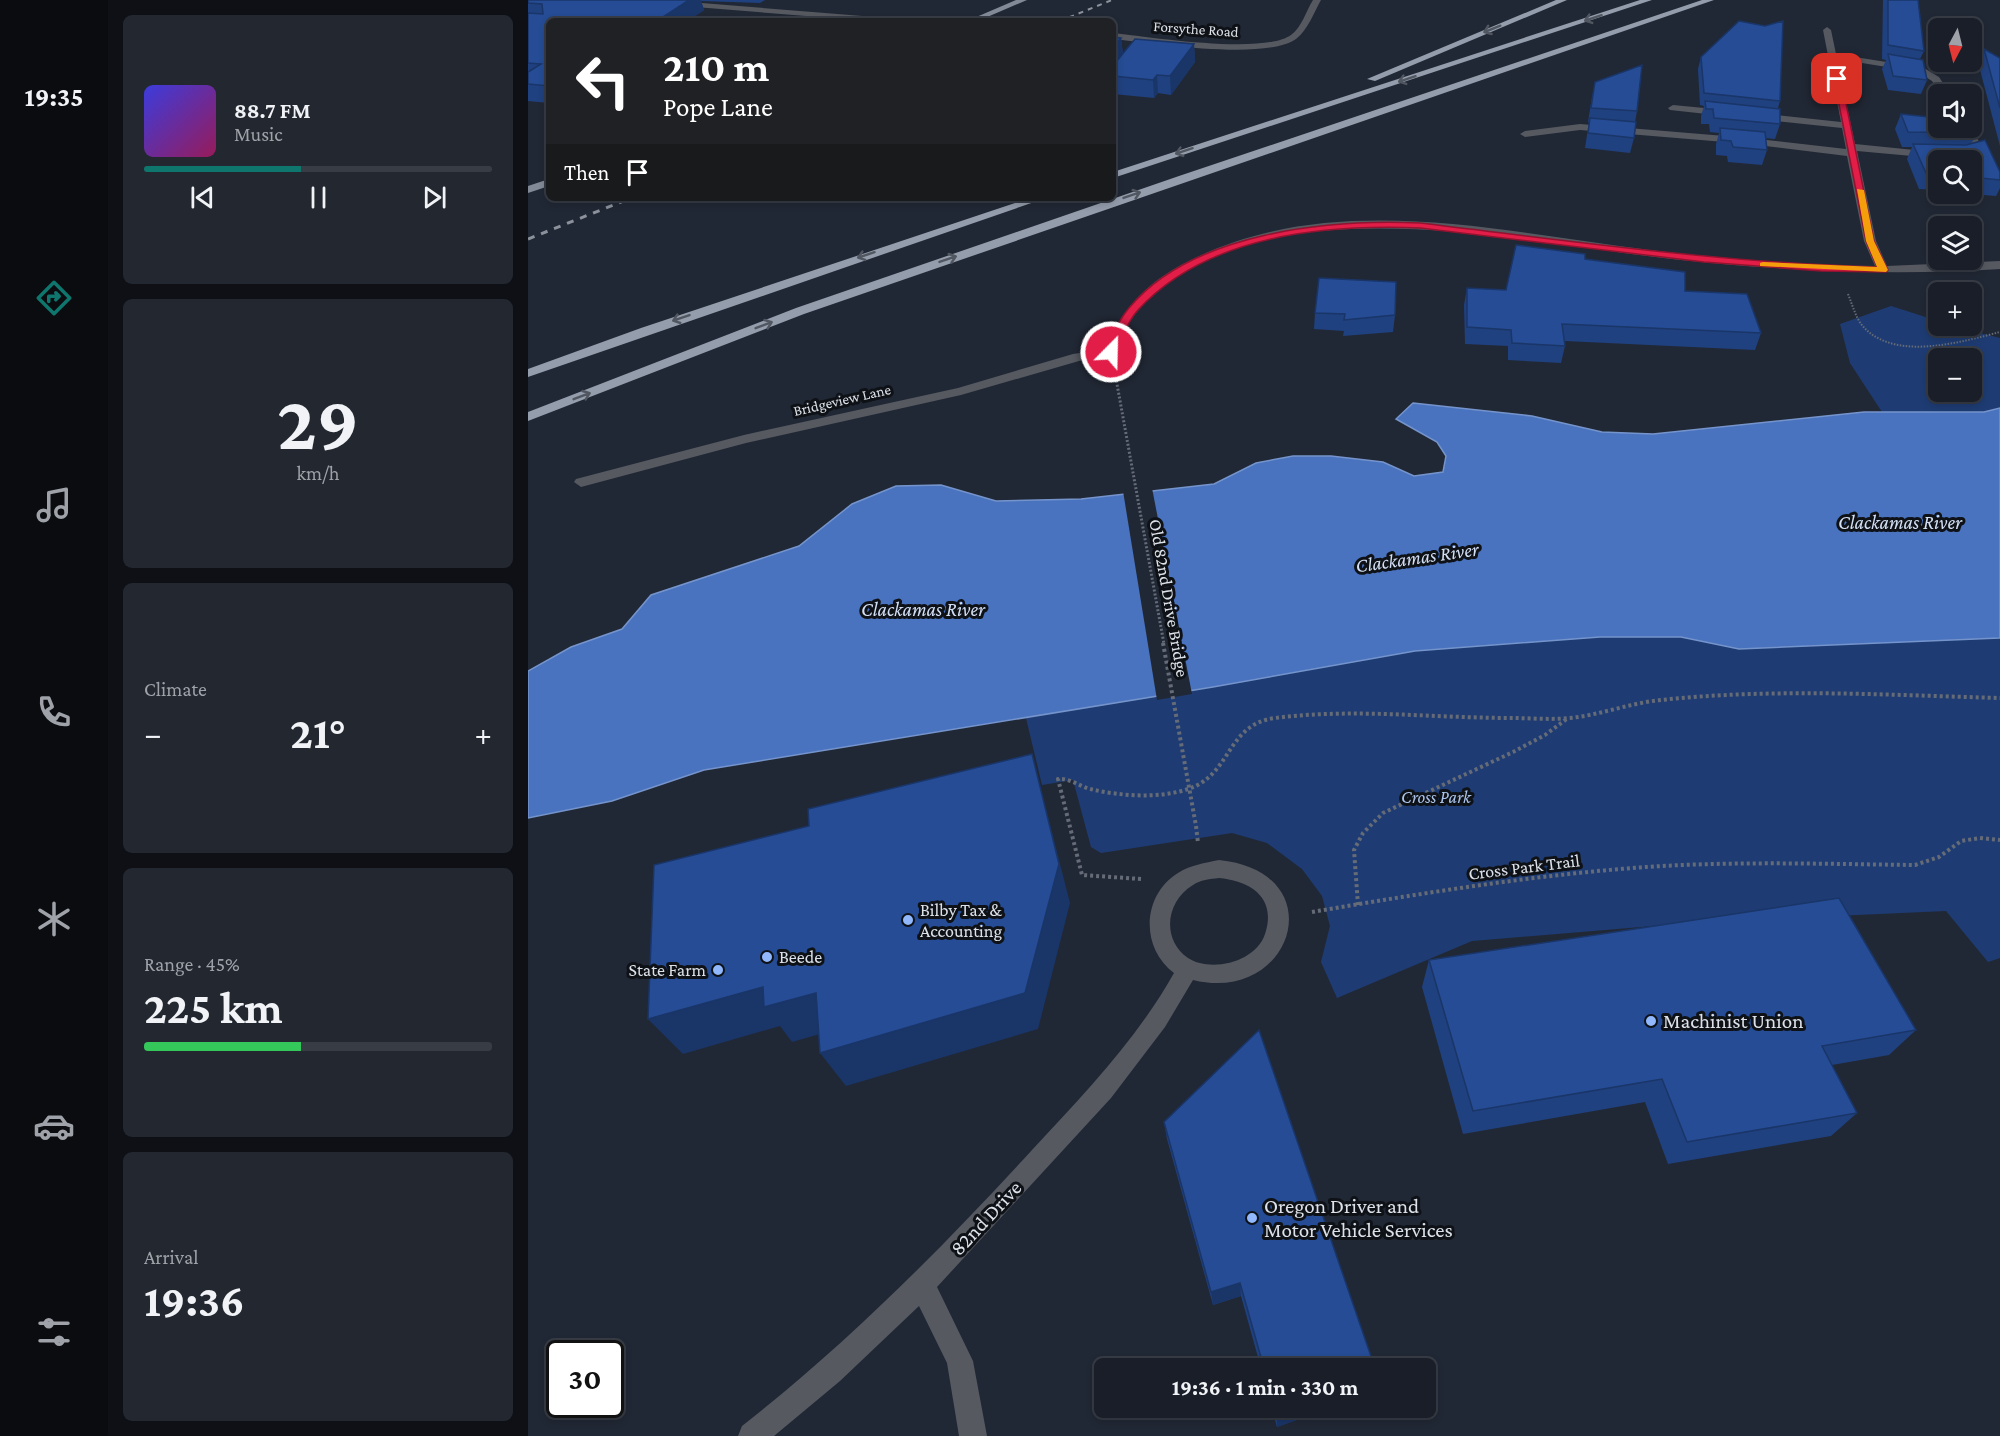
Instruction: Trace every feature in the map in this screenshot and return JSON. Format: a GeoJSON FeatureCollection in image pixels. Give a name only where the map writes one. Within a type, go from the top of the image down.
{"type":"FeatureCollection","features":[{"type":"Feature","properties":{"kind":"highway"},"geometry":{"type":"LineString","coordinates":[[1240,133],[1563,0]]}},
{"type":"Feature","properties":{"kind":"highway"},"geometry":{"type":"LineString","coordinates":[[1116,174],[1648,0]]}},
{"type":"Feature","properties":{"kind":"highway"},"geometry":{"type":"LineString","coordinates":[[1116,200],[1710,0]]}},
{"type":"Feature","properties":{"kind":"highway"},"geometry":{"type":"LineString","coordinates":[[528,374],[711,308],[1032,201]]}},
{"type":"Feature","properties":{"kind":"highway"},"geometry":{"type":"LineString","coordinates":[[528,417],[810,307],[1114,201]]}},
{"type":"Feature","properties":{"kind":"main road"},"geometry":{"type":"LineString","coordinates":[[979,18],[1023,0]]}},
{"type":"Feature","properties":{"kind":"main road"},"geometry":{"type":"LineString","coordinates":[[528,190],[546,183]]}},
{"type":"Feature","properties":{"kind":"street"},"geometry":{"type":"LineString","coordinates":[[633,0],[858,18]]}},
{"type":"Feature","properties":{"kind":"street","name":"Forsythe Road"},"geometry":{"type":"LineString","coordinates":[[1116,37],[1141,43],[1254,47],[1276,44],[1295,36],[1317,0]]}},
{"type":"Feature","properties":{"kind":"street"},"geometry":{"type":"LineString","coordinates":[[797,12],[806,6]]}},
{"type":"Feature","properties":{"kind":"street"},"geometry":{"type":"LineString","coordinates":[[738,15],[747,9]]}},
{"type":"Feature","properties":{"kind":"street"},"geometry":{"type":"LineString","coordinates":[[1827,30],[1870,241],[1883,270]]}},
{"type":"Feature","properties":{"kind":"street"},"geometry":{"type":"LineString","coordinates":[[1832,56],[1921,70],[1936,79],[1939,84]]}},
{"type":"Feature","properties":{"kind":"street"},"geometry":{"type":"LineString","coordinates":[[1673,108],[1847,126]]}},
{"type":"Feature","properties":{"kind":"street"},"geometry":{"type":"LineString","coordinates":[[1525,134],[1580,127],[1851,150],[1940,155],[1968,154],[1978,150],[1971,138]]}},
{"type":"Feature","properties":{"kind":"street","name":"Bridgeview Lane"},"geometry":{"type":"LineString","coordinates":[[581,482],[744,439],[961,391],[1078,357],[1111,352],[1118,332],[1133,309],[1160,284],[1192,264],[1248,242],[1327,227],[1382,224],[1420,226],[1704,259],[1838,269]]}},
{"type":"Feature","properties":{"kind":"street"},"geometry":{"type":"LineString","coordinates":[[1838,269],[1883,270],[2000,265]]}},
{"type":"Feature","properties":{"kind":"street"},"geometry":{"type":"LineString","coordinates":[[1219,869],[1242,873],[1256,880],[1268,890],[1279,915],[1275,942],[1268,954],[1238,973],[1215,976],[1188,969],[1176,961],[1165,949],[1159,932],[1159,915],[1167,897],[1180,882],[1197,873],[1219,869]]}},
{"type":"Feature","properties":{"kind":"street","name":"82nd Drive"},"geometry":{"type":"LineString","coordinates":[[752,1436],[867,1340],[923,1286],[1099,1094],[1172,1000],[1188,969]]}},
{"type":"Feature","properties":{"kind":"street"},"geometry":{"type":"LineString","coordinates":[[923,1286],[960,1360],[973,1436]]}},
{"type":"Feature","properties":{"kind":"path"},"geometry":{"type":"LineString","coordinates":[[1838,269],[1857,317],[1864,327],[1893,344],[1916,347],[1952,343],[2000,332]]}},
{"type":"Feature","properties":{"kind":"path","name":"Old 82nd Drive Bridge"},"geometry":{"type":"LineString","coordinates":[[1114,367],[1198,834]]}},
{"type":"Feature","properties":{"kind":"path"},"geometry":{"type":"LineString","coordinates":[[1180,882],[1082,874],[1058,779],[1067,777],[1084,787],[1119,794],[1185,790],[1213,777],[1242,732],[1262,721],[1274,718],[1366,712],[1483,718],[1569,718],[1660,700],[1824,693],[2000,698]]}},
{"type":"Feature","properties":{"kind":"path"},"geometry":{"type":"LineString","coordinates":[[1358,906],[1354,850],[1363,833],[1383,813],[1513,752],[1545,735],[1569,718]]}},
{"type":"Feature","properties":{"kind":"path","name":"Cross Park Trail"},"geometry":{"type":"LineString","coordinates":[[1279,915],[1358,906],[1496,882],[1647,867],[1763,863],[1915,865],[1939,857],[1961,842],[1980,838],[2000,840]]}},
{"type":"Feature","properties":{"kind":"green space"},"geometry":{"type":"Polygon","coordinates":[[[1891,306],[1928,318],[1928,336],[1982,336],[1982,333],[2000,338],[2000,408],[1984,412],[1882,412],[1850,363],[1840,324],[1891,306]]]}},
{"type":"Feature","properties":{"kind":"green space","name":"Cross Park"},"geometry":{"type":"Polygon","coordinates":[[[1600,637],[1681,637],[1739,649],[2000,638],[2000,958],[1988,962],[1946,911],[1701,922],[1472,941],[1337,998],[1321,962],[1330,926],[1322,896],[1302,869],[1267,843],[1232,833],[1101,853],[1091,847],[1073,780],[1042,785],[1026,718],[1415,651],[1600,637]]]}},
{"type":"Feature","properties":{"kind":"water","name":"Clackamas River"},"geometry":{"type":"Polygon","coordinates":[[[1413,403],[1532,416],[1602,432],[1653,434],[1864,412],[1984,412],[2000,408],[2000,638],[1739,649],[1681,637],[1600,637],[1415,651],[1213,687],[704,770],[612,801],[528,818],[528,671],[571,647],[622,629],[651,595],[799,546],[852,504],[896,486],[941,485],[996,501],[1081,499],[1214,484],[1256,463],[1293,456],[1331,456],[1383,462],[1414,476],[1443,472],[1446,456],[1437,442],[1396,419],[1413,403]]]}},
{"type":"Feature","properties":{"kind":"pier"},"geometry":{"type":"Polygon","coordinates":[[[1152,488],[1192,694],[1157,700],[1123,491],[1152,488]]]}},
{"type":"Feature","properties":{"kind":"building"},"geometry":{"type":"Polygon","coordinates":[[[528,0],[689,0],[662,18],[546,18],[546,86],[528,84],[528,72],[541,64],[528,63],[528,13],[543,14],[542,4],[528,3],[528,0]]]}},
{"type":"Feature","properties":{"kind":"building"},"geometry":{"type":"Polygon","coordinates":[[[1888,0],[1918,0],[1924,51],[1888,45],[1888,0]]]}},
{"type":"Feature","properties":{"kind":"building"},"geometry":{"type":"Polygon","coordinates":[[[1739,21],[1765,26],[1783,21],[1780,101],[1704,93],[1701,57],[1739,21]]]}},
{"type":"Feature","properties":{"kind":"building"},"geometry":{"type":"Polygon","coordinates":[[[1135,39],[1194,44],[1170,76],[1157,75],[1153,80],[1116,76],[1116,62],[1135,39]]]}},
{"type":"Feature","properties":{"kind":"building"},"geometry":{"type":"Polygon","coordinates":[[[1984,49],[2000,58],[2000,108],[1984,49]]]}},
{"type":"Feature","properties":{"kind":"building"},"geometry":{"type":"Polygon","coordinates":[[[1888,54],[1923,60],[1927,80],[1893,76],[1888,54]]]}},
{"type":"Feature","properties":{"kind":"building"},"geometry":{"type":"Polygon","coordinates":[[[1642,65],[1637,111],[1591,108],[1595,82],[1642,65]]]}},
{"type":"Feature","properties":{"kind":"building"},"geometry":{"type":"Polygon","coordinates":[[[1705,101],[1780,109],[1780,124],[1714,118],[1713,109],[1706,109],[1705,101]]]}},
{"type":"Feature","properties":{"kind":"building"},"geometry":{"type":"Polygon","coordinates":[[[1901,114],[1928,117],[1928,132],[1908,132],[1901,114]]]}},
{"type":"Feature","properties":{"kind":"building"},"geometry":{"type":"Polygon","coordinates":[[[1590,118],[1636,122],[1634,138],[1588,133],[1590,118]]]}},
{"type":"Feature","properties":{"kind":"building"},"geometry":{"type":"Polygon","coordinates":[[[1720,128],[1765,132],[1767,150],[1733,147],[1731,141],[1721,140],[1720,128]]]}},
{"type":"Feature","properties":{"kind":"building"},"geometry":{"type":"Polygon","coordinates":[[[1985,140],[2000,172],[2000,180],[1982,178],[1982,150],[1928,150],[1928,173],[1926,173],[1913,144],[1966,145],[1985,140]]]}},
{"type":"Feature","properties":{"kind":"building"},"geometry":{"type":"Polygon","coordinates":[[[1516,245],[1585,254],[1585,259],[1685,272],[1685,291],[1747,294],[1761,333],[1562,324],[1565,346],[1512,343],[1511,330],[1467,327],[1467,288],[1506,290],[1516,245]]]}},
{"type":"Feature","properties":{"kind":"building"},"geometry":{"type":"Polygon","coordinates":[[[1319,278],[1396,282],[1395,315],[1344,320],[1345,314],[1315,313],[1319,278]]]}},
{"type":"Feature","properties":{"kind":"building"},"geometry":{"type":"Polygon","coordinates":[[[1032,754],[1059,864],[1025,993],[820,1053],[816,993],[764,1007],[763,987],[648,1019],[654,865],[809,826],[808,809],[1032,754]]]}},
{"type":"Feature","properties":{"kind":"building","name":"Machinist Union"},"geometry":{"type":"Polygon","coordinates":[[[1839,898],[1916,1030],[1822,1046],[1857,1113],[1687,1142],[1662,1079],[1473,1111],[1429,960],[1839,898]]]}},
{"type":"Feature","properties":{"kind":"building","name":"Oregon Driver and Motor Vehicle Services"},"geometry":{"type":"Polygon","coordinates":[[[1259,1030],[1372,1358],[1261,1358],[1240,1283],[1211,1292],[1164,1122],[1259,1030]]]}},
{"type":"Feature","properties":{"kind":"railway"},"geometry":{"type":"LineString","coordinates":[[1067,18],[1112,0]]}},
{"type":"Feature","properties":{"kind":"railway"},"geometry":{"type":"LineString","coordinates":[[528,239],[623,201]]}},
{"type":"Feature","properties":{"kind":"slow traffic"},"geometry":{"type":"LineString","coordinates":[[1763,265],[1883,270],[1870,241],[1860,190]]}},
{"type":"Feature","properties":{"kind":"place","name":"Bilby Tax & Accounting"},"geometry":{"type":"Point","coordinates":[908,920]}},
{"type":"Feature","properties":{"kind":"place","name":"Beede"},"geometry":{"type":"Point","coordinates":[767,957]}},
{"type":"Feature","properties":{"kind":"place","name":"State Farm"},"geometry":{"type":"Point","coordinates":[718,970]}},
{"type":"Feature","properties":{"kind":"place","name":"Machinist Union"},"geometry":{"type":"Point","coordinates":[1651,1021]}},
{"type":"Feature","properties":{"kind":"place","name":"Oregon Driver and Motor Vehicle Services"},"geometry":{"type":"Point","coordinates":[1252,1218]}},
{"type":"Feature","properties":{"kind":"route"},"geometry":{"type":"LineString","coordinates":[[1111,352],[1118,332],[1133,309],[1160,284],[1192,264],[1212,254],[1248,242],[1300,230],[1327,227],[1382,224],[1420,226],[1704,259],[1821,268],[1883,270],[1870,241],[1837,79]]}}]}
